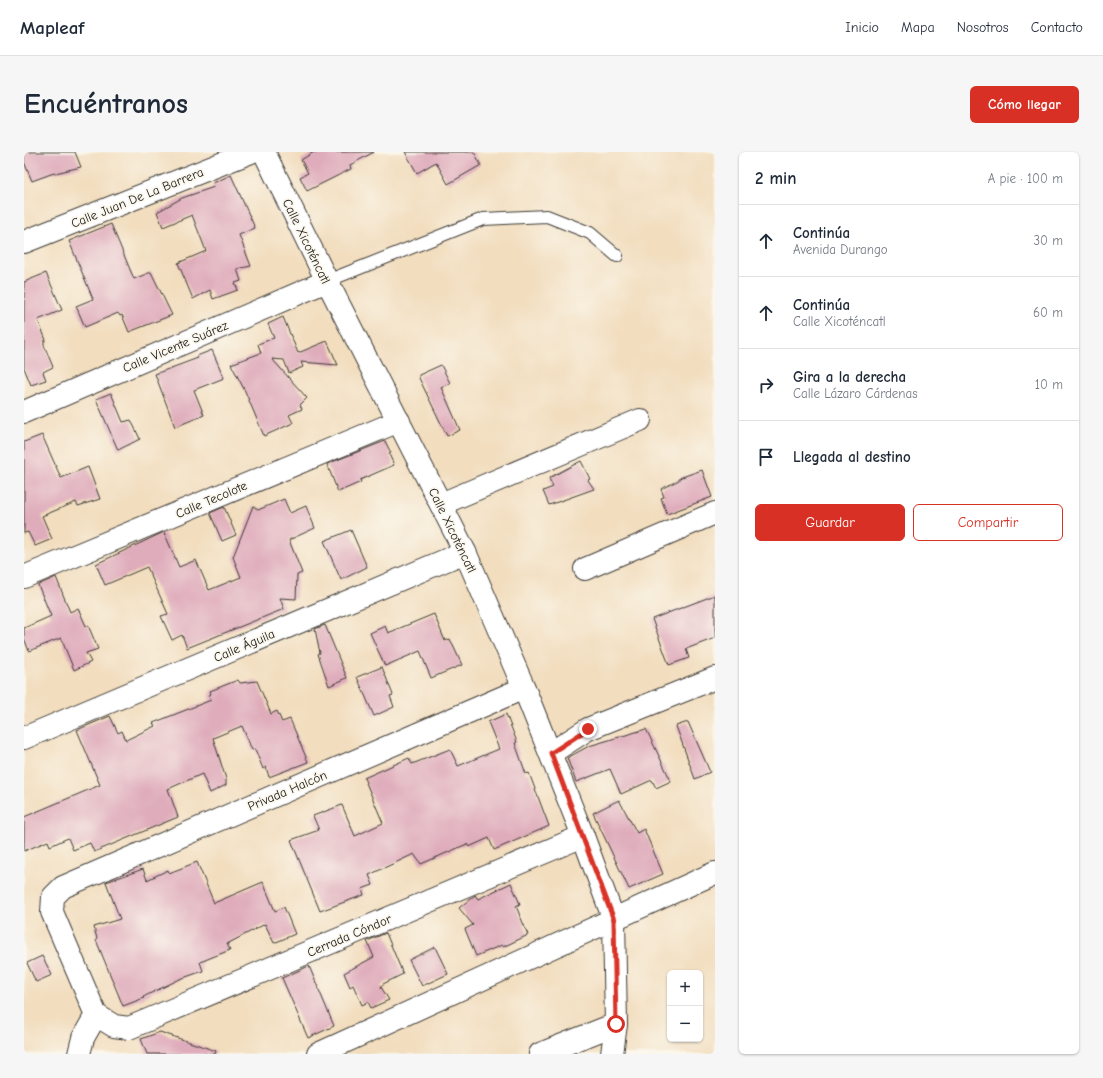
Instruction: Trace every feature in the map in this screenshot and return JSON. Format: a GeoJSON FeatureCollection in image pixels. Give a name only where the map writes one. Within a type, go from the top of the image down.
{"type":"FeatureCollection","features":[{"type":"Feature","properties":{"kind":"street","name":"Calle Juan De La Barrera"},"geometry":{"type":"LineString","coordinates":[[24,242],[251,152]]}},
{"type":"Feature","properties":{"kind":"street","name":"Calle Xicoténcatl"},"geometry":{"type":"LineString","coordinates":[[264,152],[327,281],[465,552],[551,753],[614,920],[616,1024],[612,1054]]}},
{"type":"Feature","properties":{"kind":"street","name":"Calle Vicente Suárez"},"geometry":{"type":"LineString","coordinates":[[24,412],[327,281]]}},
{"type":"Feature","properties":{"kind":"street"},"geometry":{"type":"LineString","coordinates":[[441,504],[640,420]]}},
{"type":"Feature","properties":{"kind":"street","name":"Calle Tecolote"},"geometry":{"type":"LineString","coordinates":[[24,577],[398,421]]}},
{"type":"Feature","properties":{"kind":"street"},"geometry":{"type":"LineString","coordinates":[[584,569],[715,513]]}},
{"type":"Feature","properties":{"kind":"street","name":"Calle Águila"},"geometry":{"type":"LineString","coordinates":[[24,738],[465,552]]}},
{"type":"Feature","properties":{"kind":"street"},"geometry":{"type":"LineString","coordinates":[[551,753],[588,729],[715,678]]}},
{"type":"Feature","properties":{"kind":"street","name":"Privada Halcón"},"geometry":{"type":"LineString","coordinates":[[105,1021],[52,912],[53,897],[63,887],[524,688]]}},
{"type":"Feature","properties":{"kind":"street","name":"Cerrada Cóndor"},"geometry":{"type":"LineString","coordinates":[[105,1021],[129,1028],[583,836]]}},
{"type":"Feature","properties":{"kind":"street"},"geometry":{"type":"LineString","coordinates":[[318,1054],[715,873]]}},
{"type":"Feature","properties":{"kind":"street"},"geometry":{"type":"LineString","coordinates":[[79,1054],[83,1038],[105,1021]]}},
{"type":"Feature","properties":{"kind":"street"},"geometry":{"type":"LineString","coordinates":[[540,1054],[616,1024]]}},
{"type":"Feature","properties":{"kind":"lane"},"geometry":{"type":"LineString","coordinates":[[327,281],[484,219],[547,216],[590,233],[617,256]]}},
{"type":"Feature","properties":{"kind":"building"},"geometry":{"type":"Polygon","coordinates":[[[24,152],[75,152],[81,167],[51,174],[32,181],[24,162],[24,152]]]}},
{"type":"Feature","properties":{"kind":"building"},"geometry":{"type":"Polygon","coordinates":[[[314,152],[374,152],[350,165],[351,169],[307,191],[300,177],[308,173],[301,160],[314,152]]]}},
{"type":"Feature","properties":{"kind":"building"},"geometry":{"type":"Polygon","coordinates":[[[405,152],[474,152],[481,165],[448,184],[436,162],[417,173],[405,152]]]}},
{"type":"Feature","properties":{"kind":"building"},"geometry":{"type":"Polygon","coordinates":[[[231,175],[255,228],[239,235],[251,266],[237,269],[241,281],[235,283],[238,290],[213,299],[210,290],[193,299],[178,263],[206,251],[192,215],[163,227],[157,212],[182,198],[214,187],[213,183],[231,175]]]}},
{"type":"Feature","properties":{"kind":"building"},"geometry":{"type":"Polygon","coordinates":[[[111,224],[134,279],[151,272],[172,315],[129,332],[122,315],[120,316],[118,313],[85,327],[76,306],[93,299],[69,241],[111,224]]]}},
{"type":"Feature","properties":{"kind":"building"},"geometry":{"type":"Polygon","coordinates":[[[46,273],[62,310],[38,320],[46,340],[44,341],[44,345],[53,367],[43,372],[46,380],[31,385],[24,368],[24,282],[46,273]]]}},
{"type":"Feature","properties":{"kind":"building"},"geometry":{"type":"Polygon","coordinates":[[[283,317],[298,353],[327,341],[338,365],[301,362],[303,367],[289,373],[284,360],[272,359],[307,398],[300,405],[302,409],[289,415],[293,423],[264,436],[245,391],[231,364],[261,353],[258,344],[274,338],[268,324],[283,317]]]}},
{"type":"Feature","properties":{"kind":"building"},"geometry":{"type":"Polygon","coordinates":[[[212,350],[224,378],[194,390],[204,415],[175,427],[155,374],[198,358],[197,356],[212,350]]]}},
{"type":"Feature","properties":{"kind":"building"},"geometry":{"type":"Polygon","coordinates":[[[441,365],[450,383],[441,387],[460,430],[447,436],[419,378],[419,375],[441,365]]]}},
{"type":"Feature","properties":{"kind":"building"},"geometry":{"type":"Polygon","coordinates":[[[111,393],[123,422],[131,420],[140,439],[118,450],[96,399],[111,393]]]}},
{"type":"Feature","properties":{"kind":"building"},"geometry":{"type":"Polygon","coordinates":[[[42,435],[61,478],[88,467],[100,499],[78,506],[76,502],[42,516],[52,539],[35,546],[28,532],[24,533],[24,442],[42,435]]]}},
{"type":"Feature","properties":{"kind":"building"},"geometry":{"type":"Polygon","coordinates":[[[385,441],[391,453],[389,454],[394,465],[360,480],[361,482],[338,492],[327,464],[385,441]]]}},
{"type":"Feature","properties":{"kind":"building"},"geometry":{"type":"Polygon","coordinates":[[[581,461],[590,479],[588,480],[594,489],[549,505],[543,491],[553,487],[549,478],[581,461]]]}},
{"type":"Feature","properties":{"kind":"building"},"geometry":{"type":"Polygon","coordinates":[[[702,470],[712,497],[667,514],[661,498],[664,497],[661,489],[679,480],[679,478],[702,470]]]}},
{"type":"Feature","properties":{"kind":"building"},"geometry":{"type":"Polygon","coordinates":[[[284,499],[290,513],[306,506],[315,528],[289,540],[302,573],[297,575],[296,599],[280,598],[284,609],[187,648],[182,635],[172,640],[161,616],[168,614],[147,567],[105,585],[96,564],[164,532],[179,567],[196,560],[209,590],[241,577],[233,557],[253,506],[258,510],[284,499]]]}},
{"type":"Feature","properties":{"kind":"building"},"geometry":{"type":"Polygon","coordinates":[[[224,507],[236,535],[222,541],[210,513],[224,507]]]}},
{"type":"Feature","properties":{"kind":"building"},"geometry":{"type":"Polygon","coordinates":[[[351,530],[367,567],[341,580],[324,541],[351,530]]]}},
{"type":"Feature","properties":{"kind":"building"},"geometry":{"type":"Polygon","coordinates":[[[56,577],[70,612],[78,608],[86,626],[88,625],[98,649],[86,653],[91,662],[74,670],[61,638],[29,651],[24,638],[24,628],[51,616],[38,585],[56,577]]]}},
{"type":"Feature","properties":{"kind":"building"},"geometry":{"type":"Polygon","coordinates":[[[715,595],[715,638],[686,649],[689,658],[669,665],[652,619],[715,595]]]}},
{"type":"Feature","properties":{"kind":"building"},"geometry":{"type":"Polygon","coordinates":[[[434,614],[445,641],[450,639],[462,665],[431,678],[420,651],[385,666],[370,633],[385,626],[388,633],[434,614]]]}},
{"type":"Feature","properties":{"kind":"building"},"geometry":{"type":"Polygon","coordinates":[[[325,625],[347,678],[329,686],[318,654],[320,653],[315,629],[325,625]]]}},
{"type":"Feature","properties":{"kind":"building"},"geometry":{"type":"Polygon","coordinates":[[[382,667],[393,695],[390,696],[394,707],[374,716],[357,677],[382,667]]]}},
{"type":"Feature","properties":{"kind":"building"},"geometry":{"type":"Polygon","coordinates":[[[238,680],[240,683],[257,681],[271,714],[277,711],[282,722],[290,719],[308,762],[269,777],[266,767],[263,769],[255,749],[252,750],[242,726],[213,738],[226,779],[226,785],[210,793],[202,774],[168,789],[178,817],[94,852],[90,843],[73,850],[68,838],[50,846],[48,841],[24,851],[24,817],[100,785],[77,730],[110,716],[118,733],[122,731],[126,740],[155,726],[153,723],[211,700],[209,695],[211,694],[210,691],[238,680]]]}},
{"type":"Feature","properties":{"kind":"building"},"geometry":{"type":"Polygon","coordinates":[[[506,714],[517,742],[515,743],[526,774],[529,773],[549,826],[494,850],[489,838],[469,847],[467,844],[421,864],[414,854],[369,875],[373,885],[362,889],[364,895],[320,911],[291,840],[319,830],[313,816],[342,805],[355,836],[383,823],[364,778],[409,758],[412,764],[450,749],[458,766],[499,749],[488,722],[506,714]]]}},
{"type":"Feature","properties":{"kind":"building"},"geometry":{"type":"Polygon","coordinates":[[[688,722],[710,772],[695,779],[676,726],[688,722]]]}},
{"type":"Feature","properties":{"kind":"building"},"geometry":{"type":"Polygon","coordinates":[[[646,729],[671,781],[656,788],[652,780],[621,794],[610,769],[576,782],[567,758],[589,746],[646,729]]]}},
{"type":"Feature","properties":{"kind":"building"},"geometry":{"type":"Polygon","coordinates":[[[619,800],[637,833],[644,829],[663,874],[629,889],[593,813],[619,800]]]}},
{"type":"Feature","properties":{"kind":"building"},"geometry":{"type":"Polygon","coordinates":[[[197,862],[214,903],[263,882],[275,911],[284,907],[295,934],[274,943],[265,924],[227,944],[230,950],[200,962],[203,971],[180,979],[143,997],[144,998],[123,1006],[96,940],[94,927],[120,919],[106,882],[143,869],[147,880],[168,870],[169,873],[197,862]]]}},
{"type":"Feature","properties":{"kind":"building"},"geometry":{"type":"Polygon","coordinates":[[[511,883],[520,904],[516,906],[528,935],[503,947],[502,945],[476,956],[465,929],[473,925],[459,908],[475,895],[478,899],[511,883]]]}},
{"type":"Feature","properties":{"kind":"building"},"geometry":{"type":"Polygon","coordinates":[[[386,933],[403,974],[383,984],[381,987],[389,1000],[371,1008],[368,1002],[362,1005],[353,985],[350,987],[344,973],[374,957],[367,941],[386,933]]]}},
{"type":"Feature","properties":{"kind":"building"},"geometry":{"type":"Polygon","coordinates":[[[435,947],[448,974],[422,986],[409,960],[435,947]]]}},
{"type":"Feature","properties":{"kind":"building"},"geometry":{"type":"Polygon","coordinates":[[[42,956],[52,975],[36,982],[27,963],[42,956]]]}},
{"type":"Feature","properties":{"kind":"building"},"geometry":{"type":"Polygon","coordinates":[[[309,966],[334,1026],[308,1038],[282,978],[309,966]]]}},
{"type":"Feature","properties":{"kind":"building"},"geometry":{"type":"Polygon","coordinates":[[[160,1032],[216,1051],[215,1054],[147,1054],[141,1039],[160,1032]]]}},
{"type":"Feature","properties":{"kind":"route"},"geometry":{"type":"LineString","coordinates":[[588,729],[551,753],[614,920],[616,1024]]}}]}
